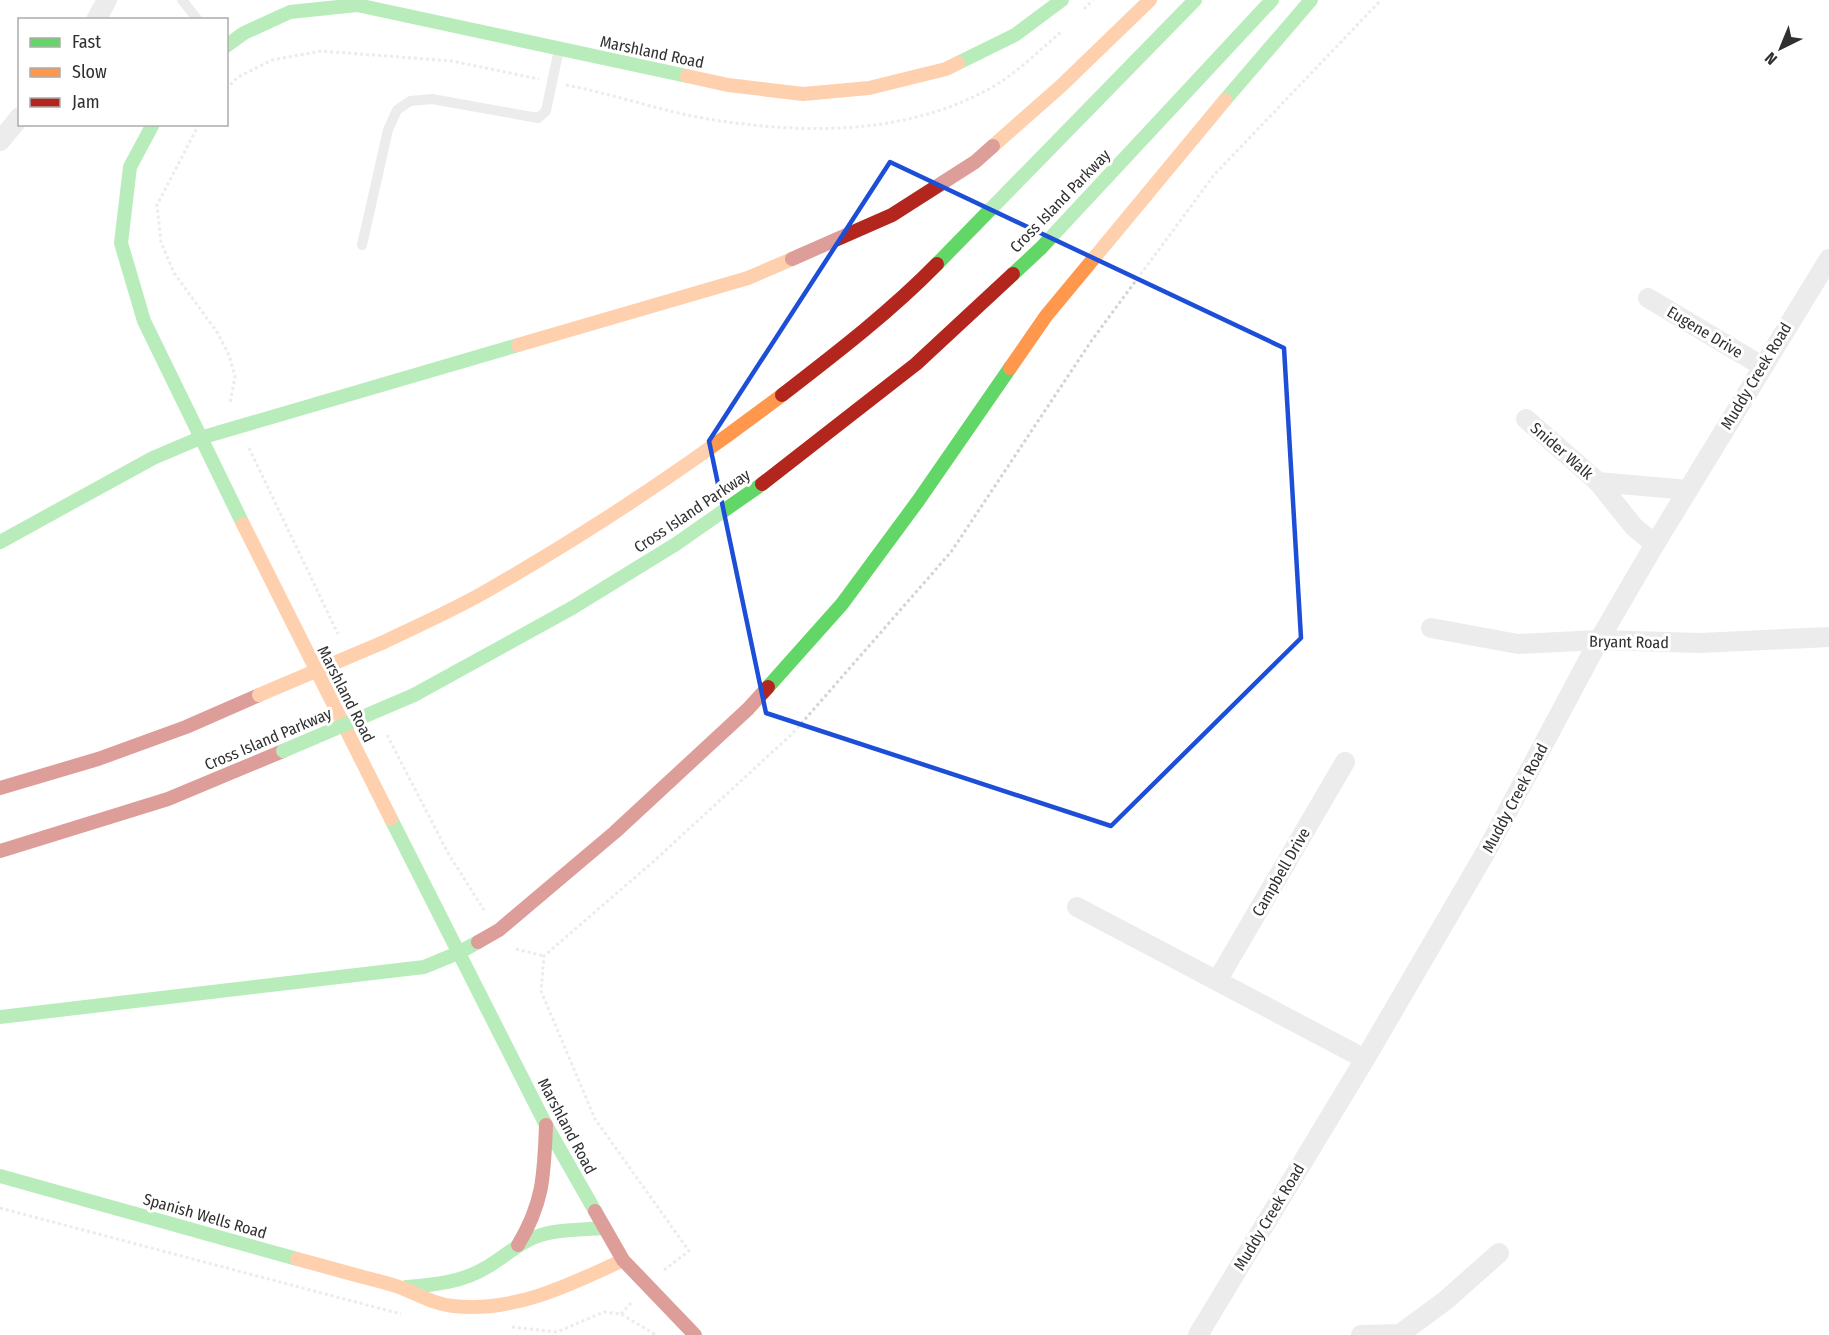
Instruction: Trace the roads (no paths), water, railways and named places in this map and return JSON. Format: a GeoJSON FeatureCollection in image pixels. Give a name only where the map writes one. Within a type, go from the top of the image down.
{"type":"FeatureCollection","features":[{"type":"Feature","properties":{"kind":"main road","name":"Marshland Road"},"geometry":{"type":"LineString","coordinates":[[228,44],[243,33],[290,12],[357,5],[728,85],[803,94],[869,88],[946,69],[1015,35],[1062,0]]}},
{"type":"Feature","properties":{"kind":"main road"},"geometry":{"type":"LineString","coordinates":[[0,542],[153,458],[200,438],[748,278],[892,215],[975,162],[1061,86],[1150,0]]}},
{"type":"Feature","properties":{"kind":"main road"},"geometry":{"type":"LineString","coordinates":[[0,788],[109,755],[186,727],[384,642],[489,590],[618,510],[720,442],[828,360],[915,286],[1195,0]]}},
{"type":"Feature","properties":{"kind":"main road","name":"Cross Island Parkway"},"geometry":{"type":"LineString","coordinates":[[0,850],[24,845],[168,799],[414,695],[572,608],[676,544],[773,476],[916,364],[1041,248],[1272,0]]}},
{"type":"Feature","properties":{"kind":"main road"},"geometry":{"type":"LineString","coordinates":[[0,1017],[424,967],[458,953],[499,930],[615,832],[748,709],[842,604],[918,501],[1046,315],[1171,163],[1311,0]]}},
{"type":"Feature","properties":{"kind":"main road","name":"Marshland Road"},"geometry":{"type":"LineString","coordinates":[[152,126],[130,167],[121,243],[144,321],[200,438],[458,953],[546,1125],[623,1260]]}},
{"type":"Feature","properties":{"kind":"main road","name":"Spanish Wells Road"},"geometry":{"type":"LineString","coordinates":[[518,1245],[528,1229],[539,1202],[544,1169],[546,1125]]}},
{"type":"Feature","properties":{"kind":"main road","name":"Spanish Wells Road"},"geometry":{"type":"LineString","coordinates":[[0,1176],[402,1288],[428,1300],[462,1308],[513,1303],[557,1290],[623,1260]]}},
{"type":"Feature","properties":{"kind":"main road","name":"Spanish Wells Road"},"geometry":{"type":"LineString","coordinates":[[402,1288],[444,1283],[463,1278],[481,1271],[518,1245],[534,1237],[557,1231],[604,1228]]}},
{"type":"Feature","properties":{"kind":"main road"},"geometry":{"type":"LineString","coordinates":[[623,1260],[695,1335]]}},
{"type":"Feature","properties":{"kind":"street"},"geometry":{"type":"LineString","coordinates":[[97,18],[107,0]]}},
{"type":"Feature","properties":{"kind":"street"},"geometry":{"type":"LineString","coordinates":[[0,141],[18,119]]}},
{"type":"Feature","properties":{"kind":"street","name":"Muddy Creek Road"},"geometry":{"type":"LineString","coordinates":[[1198,1335],[1365,1059],[1487,850],[1599,640],[1655,544],[1829,259]]}},
{"type":"Feature","properties":{"kind":"street","name":"Eugene Drive"},"geometry":{"type":"LineString","coordinates":[[1648,298],[1762,366]]}},
{"type":"Feature","properties":{"kind":"street","name":"Snider Walk"},"geometry":{"type":"LineString","coordinates":[[1526,419],[1598,482],[1634,527],[1655,544]]}},
{"type":"Feature","properties":{"kind":"street","name":"Snider Walk"},"geometry":{"type":"LineString","coordinates":[[1598,482],[1688,490]]}},
{"type":"Feature","properties":{"kind":"street","name":"Bryant Road"},"geometry":{"type":"LineString","coordinates":[[1431,628],[1518,644],[1599,640],[1700,643],[1829,637]]}},
{"type":"Feature","properties":{"kind":"street","name":"Campbell Drive"},"geometry":{"type":"LineString","coordinates":[[1217,981],[1345,762]]}},
{"type":"Feature","properties":{"kind":"street"},"geometry":{"type":"LineString","coordinates":[[1077,907],[1365,1059]]}},
{"type":"Feature","properties":{"kind":"street"},"geometry":{"type":"LineString","coordinates":[[1361,1335],[1400,1334],[1446,1300],[1499,1253]]}},
{"type":"Feature","properties":{"kind":"lane"},"geometry":{"type":"LineString","coordinates":[[182,0],[196,18]]}},
{"type":"Feature","properties":{"kind":"lane"},"geometry":{"type":"LineString","coordinates":[[362,245],[388,130],[397,110],[410,101],[432,99],[538,118],[546,111],[559,49]]}}]}
